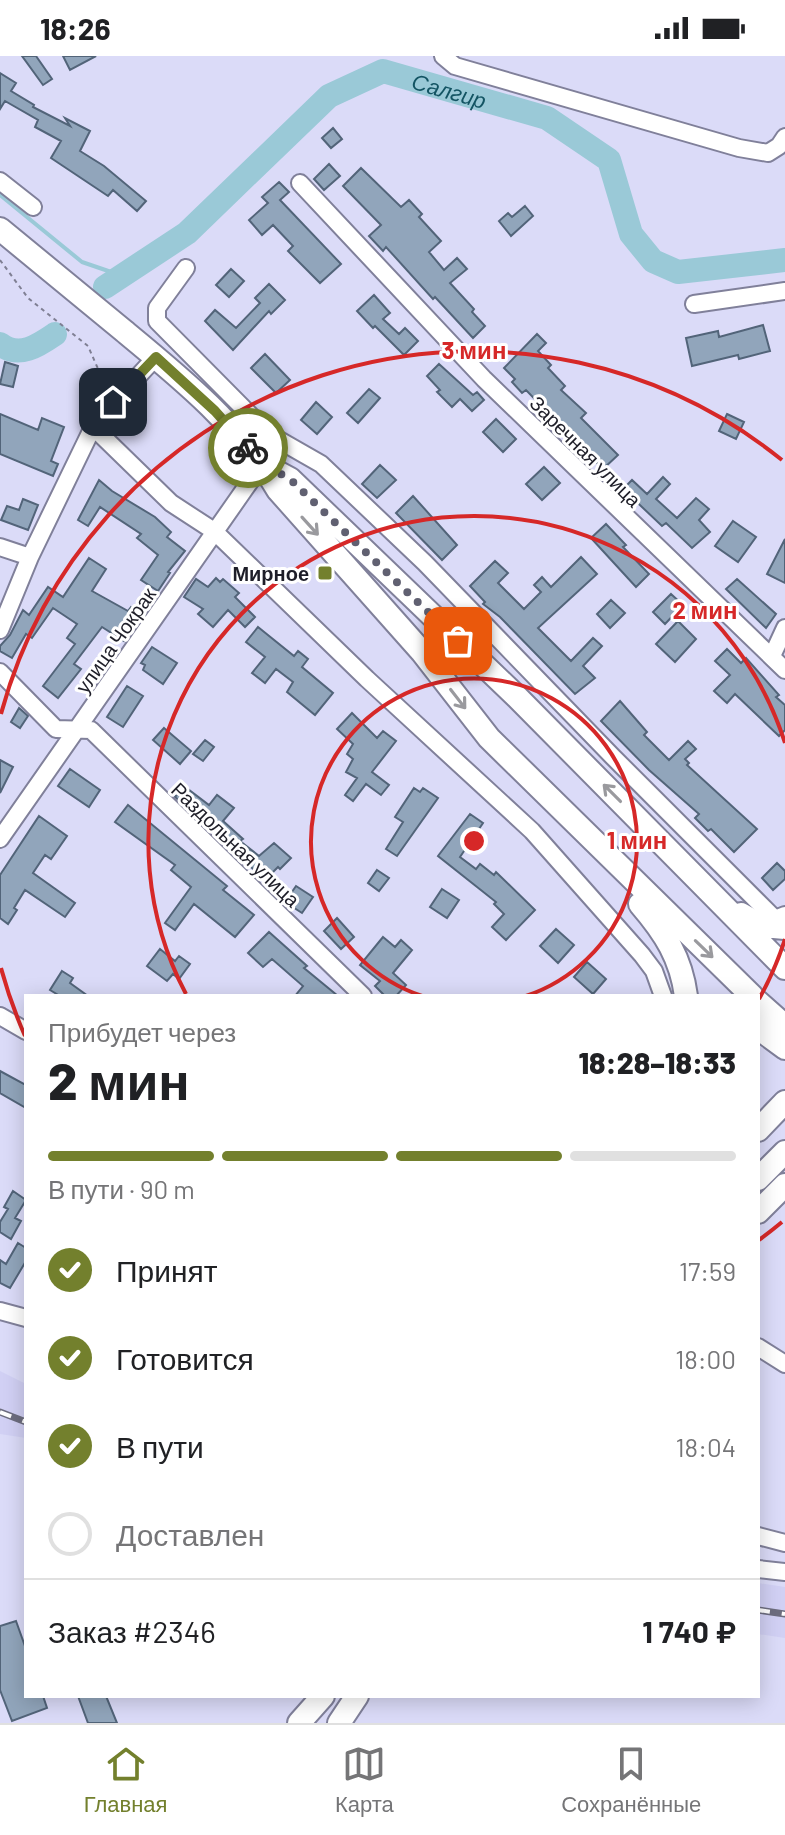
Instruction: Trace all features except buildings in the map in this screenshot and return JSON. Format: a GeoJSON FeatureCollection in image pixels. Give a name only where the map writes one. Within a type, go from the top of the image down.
{"type":"FeatureCollection","features":[{"type":"Feature","properties":{"kind":"main road"},"geometry":{"type":"LineString","coordinates":[[0,229],[156,357],[215,411],[262,464],[278,490],[422,652],[489,738],[661,928],[677,954],[686,994]]}},
{"type":"Feature","properties":{"kind":"main road"},"geometry":{"type":"LineString","coordinates":[[262,464],[290,479],[517,697],[785,968]]}},
{"type":"Feature","properties":{"kind":"main road"},"geometry":{"type":"LineString","coordinates":[[489,738],[750,994]]}},
{"type":"Feature","properties":{"kind":"main road"},"geometry":{"type":"LineString","coordinates":[[726,906],[762,926],[785,928]]}},
{"type":"Feature","properties":{"kind":"main road"},"geometry":{"type":"LineString","coordinates":[[760,1004],[785,1026]]}},
{"type":"Feature","properties":{"kind":"main road"},"geometry":{"type":"LineString","coordinates":[[760,1029],[785,1048]]}},
{"type":"Feature","properties":{"kind":"main road"},"geometry":{"type":"LineString","coordinates":[[760,1127],[774,1109]]}},
{"type":"Feature","properties":{"kind":"main road"},"geometry":{"type":"LineString","coordinates":[[760,1161],[785,1137]]}},
{"type":"Feature","properties":{"kind":"main road"},"geometry":{"type":"LineString","coordinates":[[760,1177],[785,1152]]}},
{"type":"Feature","properties":{"kind":"main road"},"geometry":{"type":"LineString","coordinates":[[760,1210],[785,1185]]}},
{"type":"Feature","properties":{"kind":"main road"},"geometry":{"type":"LineString","coordinates":[[299,1723],[321,1698]]}},
{"type":"Feature","properties":{"kind":"main road"},"geometry":{"type":"LineString","coordinates":[[313,1723],[331,1698]]}},
{"type":"Feature","properties":{"kind":"main road"},"geometry":{"type":"LineString","coordinates":[[339,1723],[356,1698]]}},
{"type":"Feature","properties":{"kind":"street"},"geometry":{"type":"LineString","coordinates":[[443,56],[455,66],[739,148],[768,153],[779,146],[785,137]]}},
{"type":"Feature","properties":{"kind":"street"},"geometry":{"type":"LineString","coordinates":[[0,181],[33,207]]}},
{"type":"Feature","properties":{"kind":"street","name":"Заречная улица"},"geometry":{"type":"LineString","coordinates":[[300,183],[484,379],[785,670]]}},
{"type":"Feature","properties":{"kind":"street"},"geometry":{"type":"LineString","coordinates":[[186,268],[157,308],[157,321],[263,428],[321,464],[425,563],[775,919],[785,915]]}},
{"type":"Feature","properties":{"kind":"street"},"geometry":{"type":"LineString","coordinates":[[694,304],[785,291]]}},
{"type":"Feature","properties":{"kind":"street"},"geometry":{"type":"LineString","coordinates":[[0,630],[30,557],[93,427],[156,357]]}},
{"type":"Feature","properties":{"kind":"street"},"geometry":{"type":"LineString","coordinates":[[93,427],[171,503],[214,531],[546,844],[642,955],[654,971],[662,994]]}},
{"type":"Feature","properties":{"kind":"street","name":"улица Чокрак"},"geometry":{"type":"LineString","coordinates":[[0,839],[7,817],[77,730],[279,440]]}},
{"type":"Feature","properties":{"kind":"street"},"geometry":{"type":"LineString","coordinates":[[0,547],[30,557]]}},
{"type":"Feature","properties":{"kind":"street"},"geometry":{"type":"LineString","coordinates":[[772,656],[785,628]]}},
{"type":"Feature","properties":{"kind":"street","name":"Раздольная улица"},"geometry":{"type":"LineString","coordinates":[[0,672],[56,729],[91,730],[361,994]]}},
{"type":"Feature","properties":{"kind":"street"},"geometry":{"type":"LineString","coordinates":[[0,1016],[24,1030]]}},
{"type":"Feature","properties":{"kind":"street"},"geometry":{"type":"LineString","coordinates":[[760,1223],[785,1197]]}},
{"type":"Feature","properties":{"kind":"street"},"geometry":{"type":"LineString","coordinates":[[0,1311],[24,1317]]}},
{"type":"Feature","properties":{"kind":"street"},"geometry":{"type":"LineString","coordinates":[[760,1348],[785,1364]]}},
{"type":"Feature","properties":{"kind":"street"},"geometry":{"type":"LineString","coordinates":[[760,1537],[785,1543]]}},
{"type":"Feature","properties":{"kind":"street"},"geometry":{"type":"LineString","coordinates":[[760,1569],[785,1572]]}},
{"type":"Feature","properties":{"kind":"path"},"geometry":{"type":"LineString","coordinates":[[0,260],[28,298],[88,346],[113,402]]}},
{"type":"Feature","properties":{"kind":"shaded area"},"geometry":{"type":"Polygon","coordinates":[[[0,1371],[24,1383],[24,1438],[0,1434],[0,1371]]]}},
{"type":"Feature","properties":{"kind":"shaded area"},"geometry":{"type":"Polygon","coordinates":[[[760,1583],[785,1587],[785,1638],[760,1634],[760,1583]]]}},
{"type":"Feature","properties":{"kind":"waterway","name":"Салгир"},"geometry":{"type":"LineString","coordinates":[[105,287],[187,233],[329,96],[383,71],[547,118],[609,160],[631,234],[653,261],[678,272],[785,260]]}},
{"type":"Feature","properties":{"kind":"waterway"},"geometry":{"type":"LineString","coordinates":[[0,195],[82,262],[120,275]]}},
{"type":"Feature","properties":{"kind":"waterway","name":"Салгир"},"geometry":{"type":"LineString","coordinates":[[0,344],[14,350],[29,349],[55,334]]}},
{"type":"Feature","properties":{"kind":"railway"},"geometry":{"type":"LineString","coordinates":[[0,1412],[24,1421]]}},
{"type":"Feature","properties":{"kind":"railway"},"geometry":{"type":"LineString","coordinates":[[760,1610],[785,1614]]}},
{"type":"Feature","properties":{"kind":"way so far"},"geometry":{"type":"LineString","coordinates":[[248,448],[262,464],[290,479],[458,641]]}},
{"type":"Feature","properties":{"kind":"place","name":"Мирное"},"geometry":{"type":"Point","coordinates":[325,573]}},
{"type":"Feature","properties":{"kind":"route"},"geometry":{"type":"LineString","coordinates":[[113,402],[156,357],[215,411],[248,448]]}}]}
